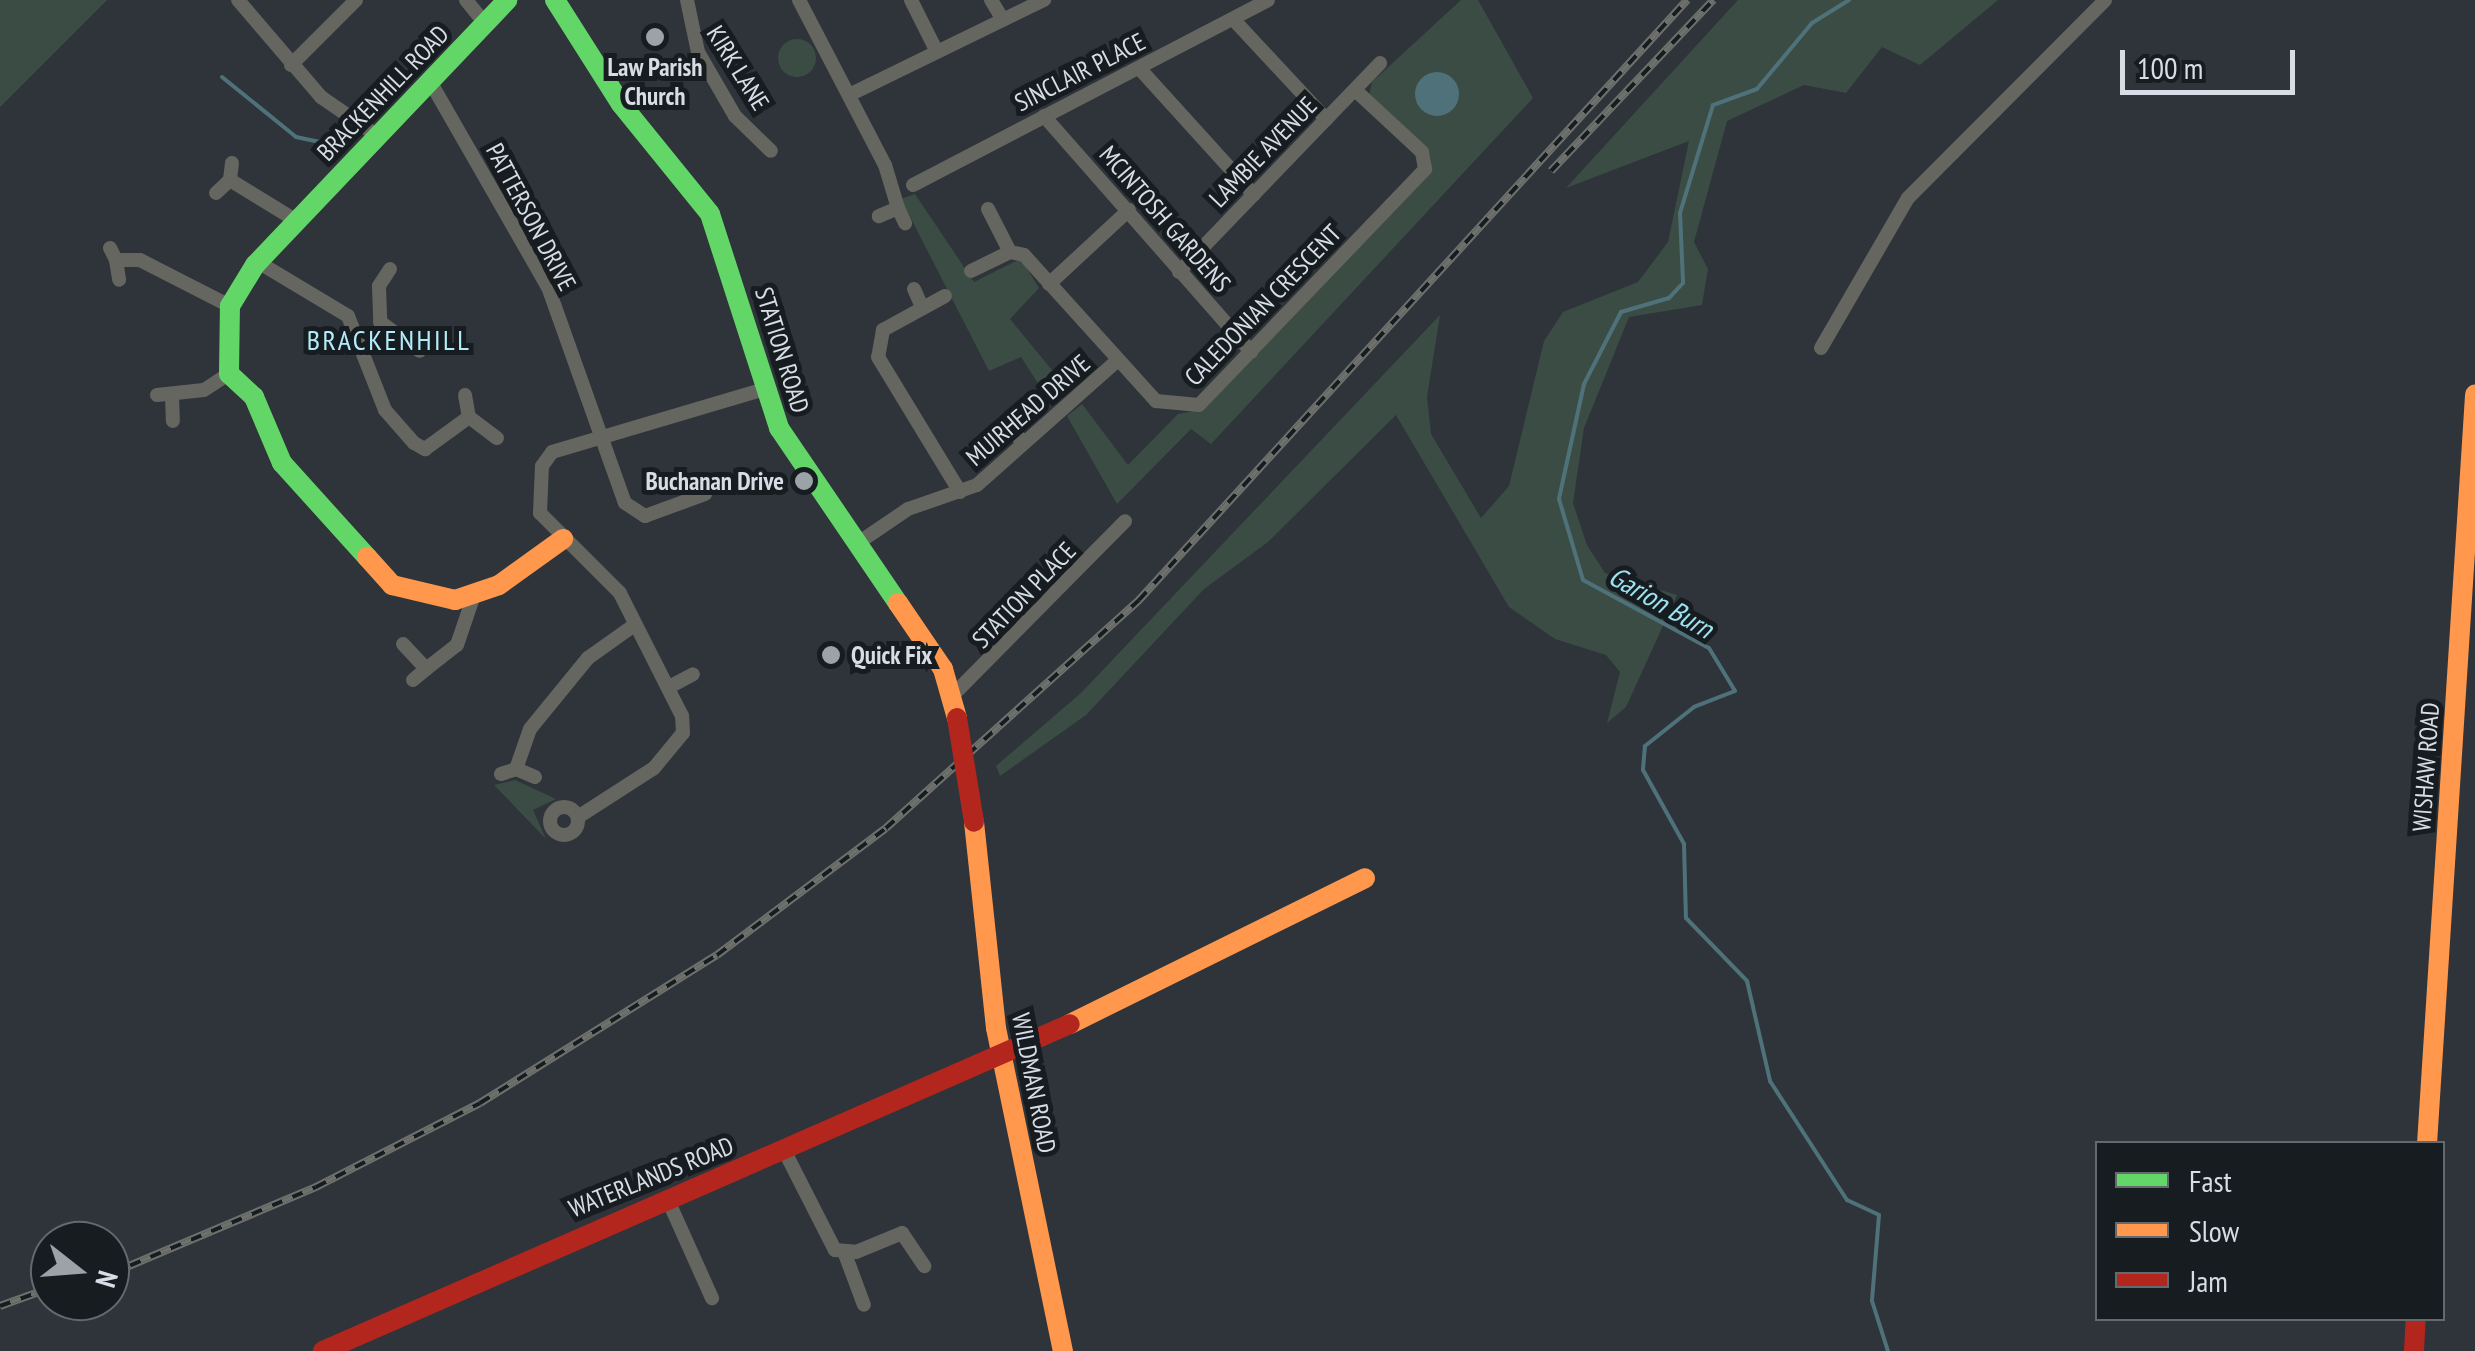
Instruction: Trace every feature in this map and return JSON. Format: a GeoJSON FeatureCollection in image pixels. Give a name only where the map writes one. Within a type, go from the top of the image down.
{"type":"FeatureCollection","features":[{"type":"Feature","properties":{"kind":"main road","name":"BRACKENHILL ROAD"},"geometry":{"type":"LineString","coordinates":[[230,306],[258,262],[295,220],[507,0]]}},
{"type":"Feature","properties":{"kind":"main road","name":"STATION ROAD"},"geometry":{"type":"LineString","coordinates":[[554,0],[621,104],[710,214],[765,389],[788,444],[858,543],[952,696],[958,718]]}},
{"type":"Feature","properties":{"kind":"main road"},"geometry":{"type":"LineString","coordinates":[[230,306],[230,374],[254,397],[282,463],[392,585],[423,597],[474,594],[563,539]]}},
{"type":"Feature","properties":{"kind":"main road","name":"WISHAW ROAD"},"geometry":{"type":"LineString","coordinates":[[2427,1141],[2475,394]]}},
{"type":"Feature","properties":{"kind":"main road","name":"WILDMAN ROAD"},"geometry":{"type":"LineString","coordinates":[[958,718],[1002,1058],[1063,1351]]}},
{"type":"Feature","properties":{"kind":"main road","name":"WATERLANDS ROAD"},"geometry":{"type":"LineString","coordinates":[[322,1351],[666,1198],[786,1152],[1002,1058],[1365,878]]}},
{"type":"Feature","properties":{"kind":"main road"},"geometry":{"type":"LineString","coordinates":[[2414,1351],[2416,1321]]}},
{"type":"Feature","properties":{"kind":"street"},"geometry":{"type":"LineString","coordinates":[[238,0],[291,66],[376,135]]}},
{"type":"Feature","properties":{"kind":"street"},"geometry":{"type":"LineString","coordinates":[[291,66],[356,0]]}},
{"type":"Feature","properties":{"kind":"street"},"geometry":{"type":"LineString","coordinates":[[466,0],[484,22]]}},
{"type":"Feature","properties":{"kind":"street","name":"KIRK LANE"},"geometry":{"type":"LineString","coordinates":[[687,0],[698,52],[735,116],[771,151]]}},
{"type":"Feature","properties":{"kind":"street"},"geometry":{"type":"LineString","coordinates":[[799,0],[850,94],[905,223]]}},
{"type":"Feature","properties":{"kind":"street"},"geometry":{"type":"LineString","coordinates":[[911,0],[937,52]]}},
{"type":"Feature","properties":{"kind":"street"},"geometry":{"type":"LineString","coordinates":[[991,0],[1002,20]]}},
{"type":"Feature","properties":{"kind":"street"},"geometry":{"type":"LineString","coordinates":[[850,94],[1044,0]]}},
{"type":"Feature","properties":{"kind":"street","name":"SINCLAIR PLACE"},"geometry":{"type":"LineString","coordinates":[[913,185],[1268,0]]}},
{"type":"Feature","properties":{"kind":"street"},"geometry":{"type":"LineString","coordinates":[[1821,348],[1908,198],[2105,0]]}},
{"type":"Feature","properties":{"kind":"street"},"geometry":{"type":"LineString","coordinates":[[1234,18],[1326,119]]}},
{"type":"Feature","properties":{"kind":"street","name":"LAMBIE AVENUE"},"geometry":{"type":"LineString","coordinates":[[1180,272],[1380,63]]}},
{"type":"Feature","properties":{"kind":"street"},"geometry":{"type":"LineString","coordinates":[[1139,68],[1254,195]]}},
{"type":"Feature","properties":{"kind":"street","name":"PATTERSON DRIVE"},"geometry":{"type":"LineString","coordinates":[[431,83],[548,287],[625,503],[645,516],[705,494]]}},
{"type":"Feature","properties":{"kind":"street","name":"CALEDONIAN CRESCENT"},"geometry":{"type":"LineString","coordinates":[[988,210],[1010,252],[1050,284],[1156,401],[1182,409],[1204,401],[1424,169],[1422,152],[1354,90]]}},
{"type":"Feature","properties":{"kind":"street","name":"MCINTOSH GARDENS"},"geometry":{"type":"LineString","coordinates":[[1044,116],[1251,352]]}},
{"type":"Feature","properties":{"kind":"street"},"geometry":{"type":"LineString","coordinates":[[216,194],[230,180],[232,163]]}},
{"type":"Feature","properties":{"kind":"street"},"geometry":{"type":"LineString","coordinates":[[230,180],[295,220]]}},
{"type":"Feature","properties":{"kind":"street"},"geometry":{"type":"LineString","coordinates":[[879,216],[898,208]]}},
{"type":"Feature","properties":{"kind":"street"},"geometry":{"type":"LineString","coordinates":[[1050,284],[1129,210]]}},
{"type":"Feature","properties":{"kind":"street"},"geometry":{"type":"LineString","coordinates":[[971,271],[1010,252]]}},
{"type":"Feature","properties":{"kind":"street"},"geometry":{"type":"LineString","coordinates":[[119,280],[113,254],[140,260],[230,306]]}},
{"type":"Feature","properties":{"kind":"street"},"geometry":{"type":"LineString","coordinates":[[258,262],[328,298],[356,336],[384,410],[414,443],[425,449],[469,417]]}},
{"type":"Feature","properties":{"kind":"street"},"geometry":{"type":"LineString","coordinates":[[380,322],[379,286],[390,269]]}},
{"type":"Feature","properties":{"kind":"street"},"geometry":{"type":"LineString","coordinates":[[914,289],[922,307]]}},
{"type":"Feature","properties":{"kind":"street"},"geometry":{"type":"LineString","coordinates":[[945,296],[882,330],[878,357],[960,492]]}},
{"type":"Feature","properties":{"kind":"street"},"geometry":{"type":"LineString","coordinates":[[356,336],[380,322]]}},
{"type":"Feature","properties":{"kind":"street"},"geometry":{"type":"LineString","coordinates":[[380,322],[420,351]]}},
{"type":"Feature","properties":{"kind":"street","name":"MUIRHEAD DRIVE"},"geometry":{"type":"LineString","coordinates":[[858,543],[908,509],[960,492],[1118,360]]}},
{"type":"Feature","properties":{"kind":"street"},"geometry":{"type":"LineString","coordinates":[[173,421],[164,396],[230,374]]}},
{"type":"Feature","properties":{"kind":"street"},"geometry":{"type":"LineString","coordinates":[[578,817],[654,768],[683,733],[670,687],[633,626],[620,593],[540,513],[542,466],[552,452],[765,389]]}},
{"type":"Feature","properties":{"kind":"street"},"geometry":{"type":"LineString","coordinates":[[465,395],[469,417],[497,438]]}},
{"type":"Feature","properties":{"kind":"street"},"geometry":{"type":"LineString","coordinates":[[1008,426],[1022,441]]}},
{"type":"Feature","properties":{"kind":"street","name":"STATION PLACE"},"geometry":{"type":"LineString","coordinates":[[952,696],[1125,521]]}},
{"type":"Feature","properties":{"kind":"street"},"geometry":{"type":"LineString","coordinates":[[413,680],[458,644],[474,594]]}},
{"type":"Feature","properties":{"kind":"street"},"geometry":{"type":"LineString","coordinates":[[516,769],[530,728],[588,658],[633,626]]}},
{"type":"Feature","properties":{"kind":"street"},"geometry":{"type":"LineString","coordinates":[[402,644],[426,669]]}},
{"type":"Feature","properties":{"kind":"street"},"geometry":{"type":"LineString","coordinates":[[670,687],[692,674]]}},
{"type":"Feature","properties":{"kind":"street"},"geometry":{"type":"LineString","coordinates":[[500,774],[516,769],[534,777]]}},
{"type":"Feature","properties":{"kind":"street"},"geometry":{"type":"LineString","coordinates":[[786,1152],[806,1203],[844,1254],[864,1305]]}},
{"type":"Feature","properties":{"kind":"street"},"geometry":{"type":"LineString","coordinates":[[666,1198],[712,1298]]}},
{"type":"Feature","properties":{"kind":"street"},"geometry":{"type":"LineString","coordinates":[[844,1254],[902,1233],[924,1266]]}},
{"type":"Feature","properties":{"kind":"green space"},"geometry":{"type":"Polygon","coordinates":[[[0,0],[107,0],[0,107],[0,0]]]}},
{"type":"Feature","properties":{"kind":"green space"},"geometry":{"type":"Polygon","coordinates":[[[1461,0],[1478,0],[1533,98],[1211,444],[1191,429],[1117,504],[1067,416],[1082,404],[1128,465],[1178,414],[1199,410],[1431,171],[1430,155],[1369,96],[1372,82],[1461,0]]]}},
{"type":"Feature","properties":{"kind":"green space"},"geometry":{"type":"Polygon","coordinates":[[[1738,0],[1998,0],[1920,65],[1882,47],[1846,93],[1804,85],[1727,121],[1694,242],[1708,269],[1702,305],[1629,317],[1584,428],[1573,503],[1587,545],[1605,573],[1677,595],[1626,707],[1607,723],[1620,672],[1606,655],[1555,639],[1509,607],[1396,415],[1268,542],[1204,589],[1086,715],[1000,776],[996,766],[1081,693],[1440,315],[1427,397],[1431,434],[1481,518],[1509,486],[1544,341],[1563,312],[1638,282],[1668,242],[1689,141],[1566,188],[1738,0]]]}},
{"type":"Feature","properties":{"kind":"green space"},"geometry":{"type":"Polygon","coordinates":[[[797,39],[811,44],[816,58],[811,72],[797,77],[783,72],[778,58],[783,44],[797,39]]]}},
{"type":"Feature","properties":{"kind":"green space"},"geometry":{"type":"Polygon","coordinates":[[[915,194],[974,282],[1018,260],[1026,267],[1039,288],[1010,319],[1069,391],[1050,402],[1021,357],[989,371],[901,199],[915,194]]]}},
{"type":"Feature","properties":{"kind":"green space"},"geometry":{"type":"Polygon","coordinates":[[[515,780],[556,799],[533,810],[546,839],[494,785],[515,780]]]}},
{"type":"Feature","properties":{"kind":"water"},"geometry":{"type":"Polygon","coordinates":[[[1437,72],[1453,78],[1459,94],[1453,110],[1437,116],[1421,110],[1415,94],[1421,78],[1437,72]]]}},
{"type":"Feature","properties":{"kind":"waterway","name":"Garion Burn"},"geometry":{"type":"LineString","coordinates":[[1849,0],[1812,23],[1757,89],[1713,105],[1680,213],[1683,283],[1669,298],[1621,312],[1584,384],[1559,499],[1583,580],[1709,648],[1735,691],[1694,707],[1645,746],[1643,770],[1684,844],[1686,918],[1747,981],[1770,1081],[1847,1200],[1879,1215],[1872,1301],[1888,1351]]}},
{"type":"Feature","properties":{"kind":"waterway"},"geometry":{"type":"LineString","coordinates":[[222,77],[296,137],[335,145]]}},
{"type":"Feature","properties":{"kind":"railway"},"geometry":{"type":"LineString","coordinates":[[130,1266],[316,1187],[480,1103],[717,955],[886,828],[1139,600],[1687,0]]}},
{"type":"Feature","properties":{"kind":"railway"},"geometry":{"type":"LineString","coordinates":[[1551,171],[1713,0]]}},
{"type":"Feature","properties":{"kind":"railway"},"geometry":{"type":"LineString","coordinates":[[0,1306],[30,1295]]}},
{"type":"Feature","properties":{"kind":"traffic: fast"},"geometry":{"type":"LineString","coordinates":[[367,557],[282,463],[254,397],[229,374],[230,306],[255,265],[507,0]]}},
{"type":"Feature","properties":{"kind":"traffic: fast"},"geometry":{"type":"LineString","coordinates":[[555,0],[621,104],[710,214],[779,428],[898,603]]}},
{"type":"Feature","properties":{"kind":"traffic: slow"},"geometry":{"type":"LineString","coordinates":[[2427,1141],[2475,395]]}},
{"type":"Feature","properties":{"kind":"traffic: slow"},"geometry":{"type":"LineString","coordinates":[[367,557],[392,585],[455,600],[499,585],[563,539]]}},
{"type":"Feature","properties":{"kind":"traffic: slow"},"geometry":{"type":"LineString","coordinates":[[898,603],[943,669],[957,718]]}},
{"type":"Feature","properties":{"kind":"traffic: slow"},"geometry":{"type":"LineString","coordinates":[[974,822],[996,1028],[1063,1351]]}},
{"type":"Feature","properties":{"kind":"traffic: slow"},"geometry":{"type":"LineString","coordinates":[[1070,1024],[1365,878]]}},
{"type":"Feature","properties":{"kind":"traffic: jam"},"geometry":{"type":"LineString","coordinates":[[957,718],[974,822]]}},
{"type":"Feature","properties":{"kind":"traffic: jam"},"geometry":{"type":"LineString","coordinates":[[323,1351],[1070,1024]]}},
{"type":"Feature","properties":{"kind":"traffic: jam"},"geometry":{"type":"LineString","coordinates":[[2414,1351],[2416,1321]]}},
{"type":"Feature","properties":{"kind":"place","name":"Law Parish Church"},"geometry":{"type":"Point","coordinates":[655,37]}},
{"type":"Feature","properties":{"kind":"place","name":"Buchanan Drive"},"geometry":{"type":"Point","coordinates":[804,481]}},
{"type":"Feature","properties":{"kind":"place","name":"Quick Fix"},"geometry":{"type":"Point","coordinates":[831,655]}},
{"type":"Feature","properties":{"kind":"district","name":"BRACKENHILL"},"geometry":{"type":"Point","coordinates":[389,340]}}]}
